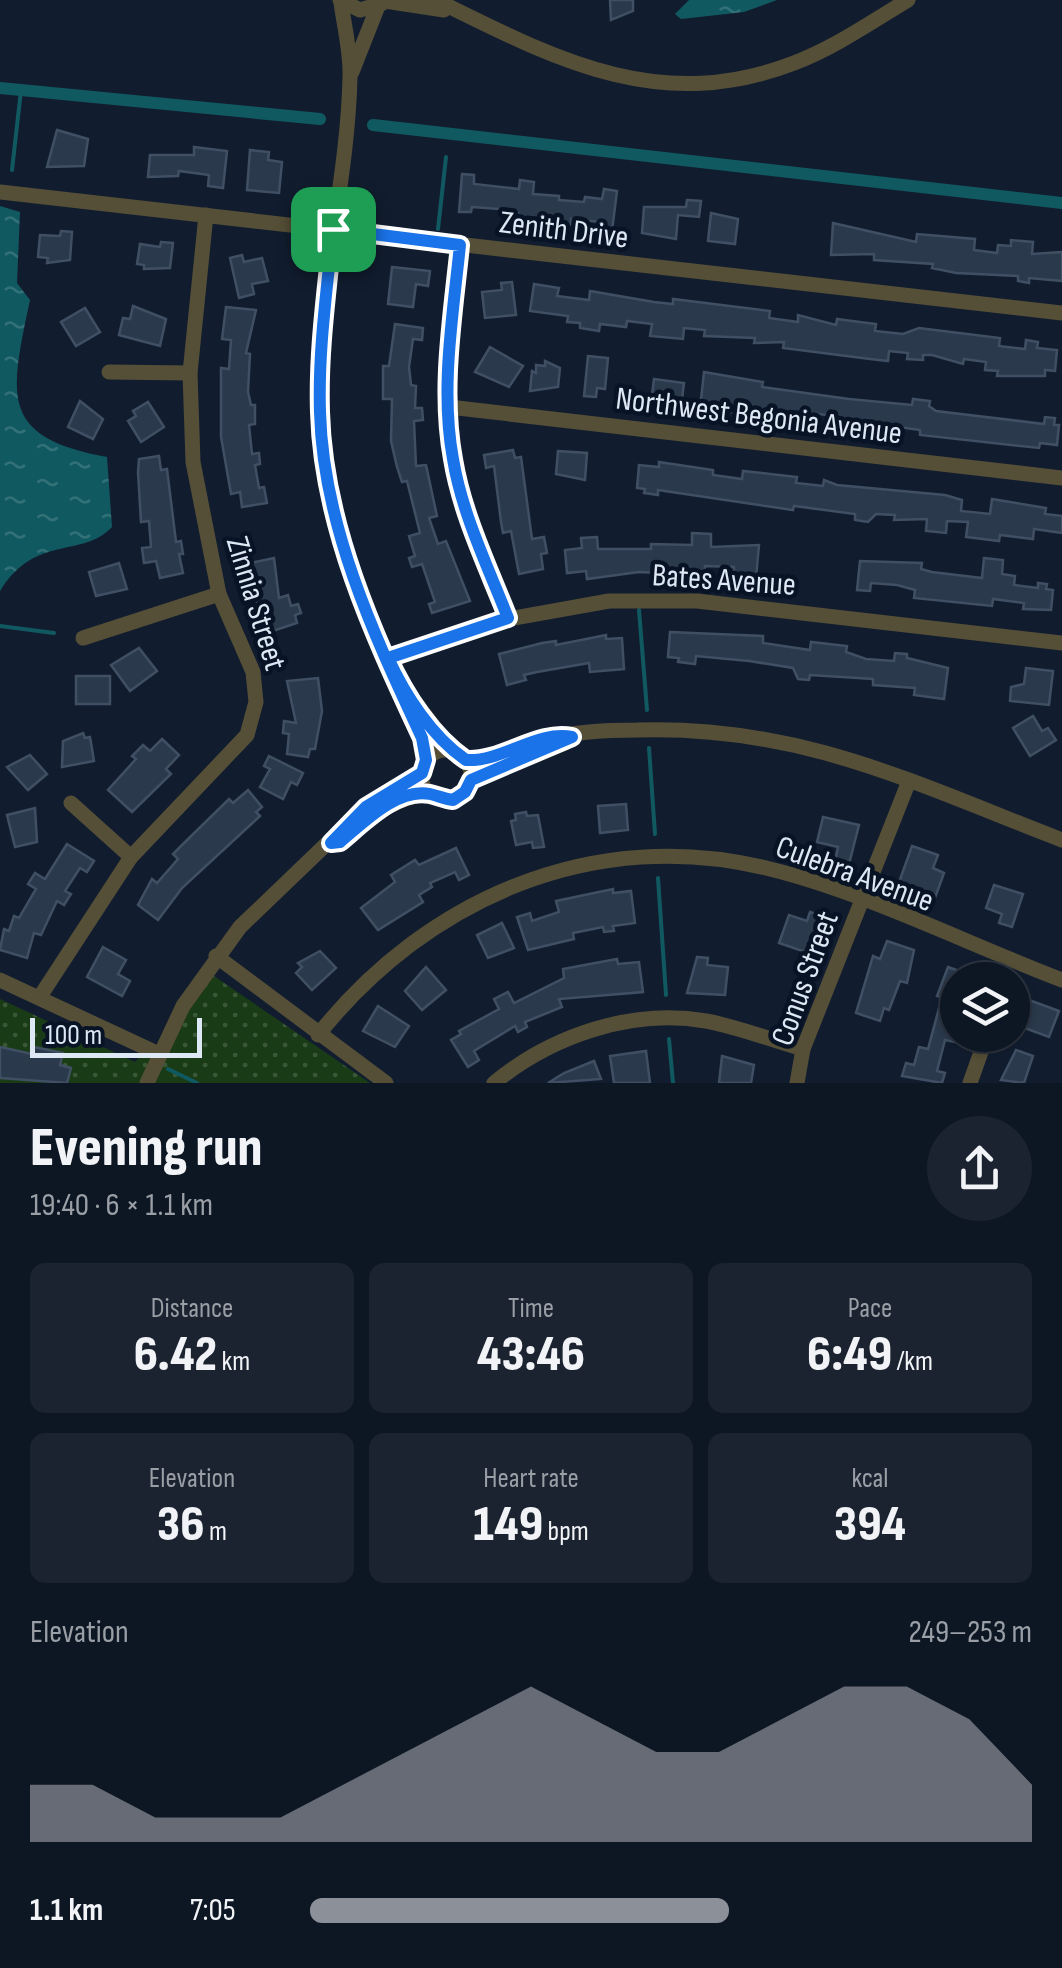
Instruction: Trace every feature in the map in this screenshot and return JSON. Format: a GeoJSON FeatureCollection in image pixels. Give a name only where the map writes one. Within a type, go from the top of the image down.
{"type":"FeatureCollection","features":[{"type":"Feature","properties":{"kind":"street"},"geometry":{"type":"LineString","coordinates":[[436,0],[602,73],[640,82],[682,85],[761,75],[797,62],[908,0]]}},
{"type":"Feature","properties":{"kind":"street"},"geometry":{"type":"LineString","coordinates":[[340,1],[360,10],[383,2],[468,16]]}},
{"type":"Feature","properties":{"kind":"street"},"geometry":{"type":"LineString","coordinates":[[340,1],[350,76],[320,354],[320,415],[326,473],[350,571],[422,738],[430,794]]}},
{"type":"Feature","properties":{"kind":"street"},"geometry":{"type":"LineString","coordinates":[[350,76],[383,2]]}},
{"type":"Feature","properties":{"kind":"street","name":"Zenith Drive"},"geometry":{"type":"LineString","coordinates":[[0,192],[1062,313]]}},
{"type":"Feature","properties":{"kind":"street","name":"Zinnia Street"},"geometry":{"type":"LineString","coordinates":[[41,995],[131,857],[247,735],[256,702],[252,672],[219,594],[193,462],[190,374],[206,215]]}},
{"type":"Feature","properties":{"kind":"street"},"geometry":{"type":"LineString","coordinates":[[460,245],[449,346],[452,458],[466,512],[508,618]]}},
{"type":"Feature","properties":{"kind":"street"},"geometry":{"type":"LineString","coordinates":[[110,372],[190,374]]}},
{"type":"Feature","properties":{"kind":"street","name":"Northwest Begonia Avenue"},"geometry":{"type":"LineString","coordinates":[[449,408],[1062,478]]}},
{"type":"Feature","properties":{"kind":"street"},"geometry":{"type":"LineString","coordinates":[[83,638],[219,594]]}},
{"type":"Feature","properties":{"kind":"street","name":"Bates Avenue"},"geometry":{"type":"LineString","coordinates":[[388,658],[508,618],[609,600],[697,601],[1062,643]]}},
{"type":"Feature","properties":{"kind":"street"},"geometry":{"type":"LineString","coordinates":[[401,687],[460,756],[471,780]]}},
{"type":"Feature","properties":{"kind":"street"},"geometry":{"type":"LineString","coordinates":[[147,1083],[158,1054],[216,956],[268,896],[331,843],[366,807],[438,752],[490,760],[542,740],[572,737],[677,728],[753,734],[840,755],[1062,840]]}},
{"type":"Feature","properties":{"kind":"street"},"geometry":{"type":"LineString","coordinates":[[331,843],[340,842],[394,802],[430,794],[453,800],[465,792],[471,780],[572,737]]}},
{"type":"Feature","properties":{"kind":"street","name":"Conus Street"},"geometry":{"type":"LineString","coordinates":[[797,1083],[804,1050],[909,782]]}},
{"type":"Feature","properties":{"kind":"street"},"geometry":{"type":"LineString","coordinates":[[71,803],[131,857]]}},
{"type":"Feature","properties":{"kind":"street","name":"Culebra Avenue"},"geometry":{"type":"LineString","coordinates":[[318,1035],[354,992],[414,938],[492,895],[541,876],[617,860],[685,857],[770,869],[1013,962]]}},
{"type":"Feature","properties":{"kind":"street"},"geometry":{"type":"LineString","coordinates":[[216,956],[386,1083]]}},
{"type":"Feature","properties":{"kind":"street","name":"Culebra Avenue"},"geometry":{"type":"LineString","coordinates":[[1030,968],[1062,980]]}},
{"type":"Feature","properties":{"kind":"street"},"geometry":{"type":"LineString","coordinates":[[0,980],[41,995],[158,1054]]}},
{"type":"Feature","properties":{"kind":"street"},"geometry":{"type":"LineString","coordinates":[[494,1083],[525,1060],[567,1039],[621,1023],[704,1021],[804,1050]]}},
{"type":"Feature","properties":{"kind":"street"},"geometry":{"type":"LineString","coordinates":[[970,1083],[981,1052]]}},
{"type":"Feature","properties":{"kind":"shaded area"},"geometry":{"type":"Polygon","coordinates":[[[211,974],[370,1083],[153,1083],[188,1009],[211,974]]]}},
{"type":"Feature","properties":{"kind":"shaded area"},"geometry":{"type":"Polygon","coordinates":[[[0,999],[135,1062],[143,1053],[151,1057],[140,1083],[0,1083],[0,999]]]}},
{"type":"Feature","properties":{"kind":"water"},"geometry":{"type":"Polygon","coordinates":[[[689,0],[777,0],[744,12],[681,19],[675,14],[689,0]]]}},
{"type":"Feature","properties":{"kind":"water"},"geometry":{"type":"Polygon","coordinates":[[[0,206],[20,212],[17,283],[30,300],[18,363],[20,408],[30,424],[47,438],[107,457],[112,527],[100,537],[28,561],[0,591],[0,206]]]}},
{"type":"Feature","properties":{"kind":"building"},"geometry":{"type":"Polygon","coordinates":[[[610,0],[633,0],[633,11],[611,20],[610,0]]]}},
{"type":"Feature","properties":{"kind":"building"},"geometry":{"type":"Polygon","coordinates":[[[57,130],[88,139],[84,166],[47,167],[57,130]]]}},
{"type":"Feature","properties":{"kind":"building"},"geometry":{"type":"Polygon","coordinates":[[[194,147],[227,151],[223,188],[208,186],[209,175],[179,171],[178,176],[148,177],[150,155],[194,155],[194,147]]]}},
{"type":"Feature","properties":{"kind":"building"},"geometry":{"type":"Polygon","coordinates":[[[250,150],[269,152],[268,160],[282,162],[279,193],[247,190],[250,150]]]}},
{"type":"Feature","properties":{"kind":"building"},"geometry":{"type":"Polygon","coordinates":[[[462,174],[474,175],[474,184],[519,189],[520,180],[534,182],[533,194],[559,196],[559,200],[584,202],[585,197],[602,199],[604,189],[617,191],[612,231],[600,230],[601,222],[571,219],[571,225],[517,221],[518,213],[499,209],[472,207],[471,212],[459,212],[462,174]]]}},
{"type":"Feature","properties":{"kind":"building"},"geometry":{"type":"Polygon","coordinates":[[[687,200],[701,201],[699,217],[678,215],[676,239],[642,233],[644,207],[686,207],[687,200]]]}},
{"type":"Feature","properties":{"kind":"building"},"geometry":{"type":"Polygon","coordinates":[[[711,213],[738,219],[735,244],[708,241],[711,213]]]}},
{"type":"Feature","properties":{"kind":"building"},"geometry":{"type":"Polygon","coordinates":[[[833,223],[916,242],[917,234],[975,239],[974,250],[997,253],[998,245],[1011,246],[1011,240],[1033,242],[1032,254],[1062,252],[1062,281],[1029,278],[1029,283],[1018,281],[1018,276],[956,273],[932,268],[933,264],[874,260],[874,254],[831,255],[833,223]]]}},
{"type":"Feature","properties":{"kind":"building"},"geometry":{"type":"Polygon","coordinates":[[[61,231],[72,232],[70,260],[47,263],[48,258],[38,257],[40,235],[60,236],[61,231]]]}},
{"type":"Feature","properties":{"kind":"building"},"geometry":{"type":"Polygon","coordinates":[[[161,242],[173,243],[170,268],[144,269],[144,265],[137,264],[140,244],[160,247],[161,242]]]}},
{"type":"Feature","properties":{"kind":"building"},"geometry":{"type":"Polygon","coordinates":[[[242,255],[244,262],[262,258],[268,281],[252,284],[254,294],[239,298],[230,258],[242,255]]]}},
{"type":"Feature","properties":{"kind":"building"},"geometry":{"type":"Polygon","coordinates":[[[392,267],[430,271],[428,286],[416,284],[413,307],[388,304],[392,267]]]}},
{"type":"Feature","properties":{"kind":"building"},"geometry":{"type":"Polygon","coordinates":[[[512,282],[516,315],[485,318],[482,292],[502,290],[501,283],[512,282]]]}},
{"type":"Feature","properties":{"kind":"building"},"geometry":{"type":"Polygon","coordinates":[[[534,284],[559,288],[557,296],[589,300],[590,291],[654,302],[673,304],[673,299],[770,311],[769,318],[798,322],[798,315],[836,325],[837,319],[876,324],[875,331],[903,334],[919,328],[1000,338],[999,346],[1025,349],[1026,340],[1038,342],[1037,348],[1057,350],[1055,371],[1045,370],[1045,376],[997,376],[998,371],[985,370],[986,362],[964,359],[963,364],[932,355],[923,355],[923,360],[907,359],[908,353],[889,351],[888,361],[870,359],[783,348],[784,342],[754,343],[755,338],[704,336],[705,330],[684,328],[683,339],[650,336],[652,324],[627,321],[626,327],[600,324],[599,331],[580,328],[580,323],[567,322],[568,316],[530,311],[534,284]]]}},
{"type":"Feature","properties":{"kind":"building"},"geometry":{"type":"Polygon","coordinates":[[[133,306],[166,319],[160,346],[119,335],[123,318],[130,319],[133,306]]]}},
{"type":"Feature","properties":{"kind":"building"},"geometry":{"type":"Polygon","coordinates":[[[226,307],[256,310],[246,353],[250,354],[248,392],[251,405],[255,405],[255,424],[249,425],[252,454],[259,453],[260,464],[255,465],[259,488],[264,487],[267,503],[242,507],[240,492],[231,494],[221,437],[221,368],[229,369],[231,340],[222,339],[226,307]]]}},
{"type":"Feature","properties":{"kind":"building"},"geometry":{"type":"Polygon","coordinates":[[[85,308],[100,332],[76,346],[61,322],[85,308]]]}},
{"type":"Feature","properties":{"kind":"building"},"geometry":{"type":"Polygon","coordinates":[[[395,324],[423,328],[422,340],[413,339],[409,367],[411,385],[416,386],[415,408],[422,408],[423,420],[414,421],[416,466],[426,465],[437,516],[429,518],[438,544],[446,541],[470,601],[432,613],[429,604],[435,602],[422,564],[412,567],[409,558],[415,556],[409,536],[420,533],[407,481],[402,482],[391,441],[392,399],[383,399],[383,366],[389,366],[395,324]]]}},
{"type":"Feature","properties":{"kind":"building"},"geometry":{"type":"Polygon","coordinates":[[[490,347],[523,366],[509,387],[475,372],[490,347]]]}},
{"type":"Feature","properties":{"kind":"building"},"geometry":{"type":"Polygon","coordinates":[[[588,356],[608,358],[605,389],[597,388],[596,397],[584,396],[588,356]]]}},
{"type":"Feature","properties":{"kind":"building"},"geometry":{"type":"Polygon","coordinates":[[[545,361],[560,368],[558,387],[530,391],[532,371],[536,373],[536,365],[545,366],[545,361]]]}},
{"type":"Feature","properties":{"kind":"building"},"geometry":{"type":"Polygon","coordinates":[[[704,372],[763,382],[762,387],[849,399],[912,405],[913,399],[930,401],[929,406],[936,411],[1044,424],[1045,417],[1055,418],[1054,425],[1059,425],[1057,445],[1040,443],[1039,448],[920,435],[920,430],[892,426],[891,430],[834,425],[835,416],[810,413],[789,414],[789,420],[776,418],[777,411],[748,407],[747,414],[700,409],[704,372]]]}},
{"type":"Feature","properties":{"kind":"building"},"geometry":{"type":"Polygon","coordinates":[[[654,379],[684,383],[681,407],[651,403],[654,379]]]}},
{"type":"Feature","properties":{"kind":"building"},"geometry":{"type":"Polygon","coordinates":[[[80,401],[103,419],[93,439],[68,427],[80,401]]]}},
{"type":"Feature","properties":{"kind":"building"},"geometry":{"type":"Polygon","coordinates":[[[148,402],[164,427],[141,442],[128,421],[136,416],[133,411],[148,402]]]}},
{"type":"Feature","properties":{"kind":"building"},"geometry":{"type":"Polygon","coordinates":[[[513,450],[515,458],[521,457],[532,539],[544,537],[547,553],[541,554],[543,569],[519,574],[511,531],[503,533],[494,466],[486,468],[484,455],[513,450]]]}},
{"type":"Feature","properties":{"kind":"building"},"geometry":{"type":"Polygon","coordinates":[[[558,451],[587,453],[585,480],[556,474],[558,451]]]}},
{"type":"Feature","properties":{"kind":"building"},"geometry":{"type":"Polygon","coordinates":[[[159,456],[161,470],[167,469],[176,542],[181,541],[183,554],[179,554],[183,573],[160,578],[156,561],[144,563],[142,548],[151,547],[149,521],[141,522],[138,472],[139,459],[159,456]]]}},
{"type":"Feature","properties":{"kind":"building"},"geometry":{"type":"Polygon","coordinates":[[[659,462],[742,479],[743,471],[797,477],[796,483],[823,486],[824,480],[837,485],[945,495],[962,500],[961,511],[990,514],[992,499],[1046,508],[1045,514],[1062,516],[1062,533],[1034,529],[1033,539],[1000,535],[999,541],[966,537],[968,522],[947,521],[946,533],[926,531],[927,519],[894,520],[895,515],[876,514],[868,522],[855,520],[855,514],[794,506],[793,510],[658,490],[658,495],[644,493],[645,489],[637,488],[639,465],[659,467],[659,462]]]}},
{"type":"Feature","properties":{"kind":"building"},"geometry":{"type":"Polygon","coordinates":[[[692,533],[711,534],[711,547],[759,545],[756,578],[734,576],[734,567],[705,566],[704,575],[639,572],[587,579],[586,571],[567,573],[565,550],[582,548],[581,538],[597,537],[598,549],[651,549],[651,544],[692,545],[692,533]]]}},
{"type":"Feature","properties":{"kind":"building"},"geometry":{"type":"Polygon","coordinates":[[[274,558],[279,598],[288,595],[291,606],[298,604],[301,613],[295,615],[297,623],[270,632],[252,591],[246,564],[274,558]]]}},
{"type":"Feature","properties":{"kind":"building"},"geometry":{"type":"Polygon","coordinates":[[[984,558],[1003,560],[1002,574],[1015,576],[1014,585],[1038,588],[1038,583],[1047,584],[1046,589],[1053,590],[1051,610],[1023,609],[1024,603],[993,599],[992,606],[914,598],[915,590],[897,585],[871,583],[870,591],[857,590],[860,561],[922,563],[921,569],[932,572],[982,578],[984,558]]]}},
{"type":"Feature","properties":{"kind":"building"},"geometry":{"type":"Polygon","coordinates":[[[119,563],[127,589],[96,596],[89,572],[119,563]]]}},
{"type":"Feature","properties":{"kind":"building"},"geometry":{"type":"Polygon","coordinates":[[[670,632],[763,636],[763,643],[810,650],[811,642],[847,646],[846,652],[866,659],[894,661],[895,653],[907,654],[907,658],[948,668],[944,699],[914,695],[915,688],[873,685],[873,679],[810,675],[809,680],[798,679],[793,668],[749,661],[696,656],[695,664],[678,662],[679,658],[668,657],[670,632]]]}},
{"type":"Feature","properties":{"kind":"building"},"geometry":{"type":"Polygon","coordinates":[[[606,635],[606,639],[622,638],[624,669],[590,672],[589,663],[524,675],[526,680],[507,685],[499,654],[542,643],[556,641],[556,645],[606,635]]]}},
{"type":"Feature","properties":{"kind":"building"},"geometry":{"type":"Polygon","coordinates":[[[139,648],[157,671],[130,691],[111,665],[139,648]]]}},
{"type":"Feature","properties":{"kind":"building"},"geometry":{"type":"Polygon","coordinates":[[[1026,668],[1053,671],[1049,705],[1010,701],[1011,687],[1024,684],[1026,668]]]}},
{"type":"Feature","properties":{"kind":"building"},"geometry":{"type":"Polygon","coordinates":[[[76,676],[110,676],[110,704],[76,704],[76,676]]]}},
{"type":"Feature","properties":{"kind":"building"},"geometry":{"type":"Polygon","coordinates":[[[318,678],[322,711],[315,749],[310,749],[308,757],[287,754],[289,734],[283,733],[284,721],[296,723],[287,681],[318,678]]]}},
{"type":"Feature","properties":{"kind":"building"},"geometry":{"type":"Polygon","coordinates":[[[1033,716],[1042,731],[1048,728],[1056,740],[1030,756],[1013,728],[1033,716]]]}},
{"type":"Feature","properties":{"kind":"building"},"geometry":{"type":"Polygon","coordinates":[[[83,733],[85,738],[90,737],[94,761],[62,767],[63,741],[83,733]]]}},
{"type":"Feature","properties":{"kind":"building"},"geometry":{"type":"Polygon","coordinates":[[[162,739],[179,755],[166,769],[171,774],[132,812],[108,790],[136,759],[132,756],[143,745],[150,751],[162,739]]]}},
{"type":"Feature","properties":{"kind":"building"},"geometry":{"type":"Polygon","coordinates":[[[30,755],[47,774],[28,790],[7,767],[30,755]]]}},
{"type":"Feature","properties":{"kind":"building"},"geometry":{"type":"Polygon","coordinates":[[[269,756],[303,773],[297,785],[291,782],[283,799],[260,787],[270,769],[264,766],[269,756]]]}},
{"type":"Feature","properties":{"kind":"building"},"geometry":{"type":"Polygon","coordinates":[[[248,790],[262,807],[256,812],[260,816],[182,888],[158,920],[138,905],[152,879],[157,883],[178,859],[173,854],[229,799],[233,803],[248,790]]]}},
{"type":"Feature","properties":{"kind":"building"},"geometry":{"type":"Polygon","coordinates":[[[626,804],[628,830],[600,833],[598,806],[626,804]]]}},
{"type":"Feature","properties":{"kind":"building"},"geometry":{"type":"Polygon","coordinates":[[[35,808],[37,842],[15,847],[7,815],[35,808]]]}},
{"type":"Feature","properties":{"kind":"building"},"geometry":{"type":"Polygon","coordinates":[[[526,812],[527,816],[538,815],[544,847],[533,848],[532,842],[516,845],[511,821],[516,820],[515,814],[526,812]]]}},
{"type":"Feature","properties":{"kind":"building"},"geometry":{"type":"Polygon","coordinates":[[[823,817],[859,825],[849,864],[835,861],[838,847],[817,842],[823,817]]]}},
{"type":"Feature","properties":{"kind":"building"},"geometry":{"type":"Polygon","coordinates":[[[67,844],[94,861],[87,872],[80,868],[65,891],[71,894],[64,905],[57,901],[41,935],[34,933],[27,958],[0,950],[4,929],[9,931],[14,916],[19,918],[36,889],[28,884],[35,873],[45,879],[67,844]]]}},
{"type":"Feature","properties":{"kind":"building"},"geometry":{"type":"Polygon","coordinates":[[[912,846],[938,855],[933,868],[944,873],[935,898],[898,885],[912,846]]]}},
{"type":"Feature","properties":{"kind":"building"},"geometry":{"type":"Polygon","coordinates":[[[456,848],[469,875],[459,880],[455,872],[430,883],[432,887],[419,895],[423,902],[378,930],[361,908],[395,882],[391,875],[415,860],[419,865],[456,848]]]}},
{"type":"Feature","properties":{"kind":"building"},"geometry":{"type":"Polygon","coordinates":[[[994,885],[1023,894],[1012,927],[999,923],[1002,914],[986,908],[994,885]]]}},
{"type":"Feature","properties":{"kind":"building"},"geometry":{"type":"Polygon","coordinates":[[[613,889],[613,893],[631,891],[635,923],[613,926],[614,931],[604,932],[603,927],[573,933],[574,939],[528,950],[517,917],[530,913],[532,921],[559,912],[556,901],[613,889]]]}},
{"type":"Feature","properties":{"kind":"building"},"geometry":{"type":"Polygon","coordinates":[[[810,912],[823,916],[811,954],[779,943],[789,915],[807,921],[810,912]]]}},
{"type":"Feature","properties":{"kind":"building"},"geometry":{"type":"Polygon","coordinates":[[[502,923],[514,948],[488,958],[477,935],[502,923]]]}},
{"type":"Feature","properties":{"kind":"building"},"geometry":{"type":"Polygon","coordinates":[[[887,941],[914,950],[907,983],[900,981],[889,1010],[884,1008],[880,1021],[856,1013],[873,956],[880,959],[887,941]]]}},
{"type":"Feature","properties":{"kind":"building"},"geometry":{"type":"Polygon","coordinates":[[[103,947],[126,960],[118,974],[130,981],[122,996],[87,977],[103,947]]]}},
{"type":"Feature","properties":{"kind":"building"},"geometry":{"type":"Polygon","coordinates":[[[320,951],[336,968],[312,990],[296,973],[302,967],[298,963],[320,951]]]}},
{"type":"Feature","properties":{"kind":"building"},"geometry":{"type":"Polygon","coordinates":[[[697,957],[708,958],[707,965],[728,967],[725,995],[687,993],[697,957]]]}},
{"type":"Feature","properties":{"kind":"building"},"geometry":{"type":"Polygon","coordinates":[[[617,959],[618,964],[639,962],[643,992],[559,999],[562,1007],[525,1022],[527,1027],[518,1032],[515,1026],[474,1051],[479,1060],[468,1067],[451,1040],[461,1034],[459,1031],[499,1009],[494,999],[508,992],[514,1003],[564,978],[563,969],[617,959]]]}},
{"type":"Feature","properties":{"kind":"building"},"geometry":{"type":"Polygon","coordinates":[[[426,967],[446,990],[422,1010],[405,991],[426,967]]]}},
{"type":"Feature","properties":{"kind":"building"},"geometry":{"type":"Polygon","coordinates":[[[1030,1000],[1059,1011],[1049,1037],[1030,1030],[1030,1000]]]}},
{"type":"Feature","properties":{"kind":"building"},"geometry":{"type":"Polygon","coordinates":[[[940,1004],[942,1052],[937,1071],[945,1073],[942,1083],[902,1076],[906,1063],[914,1065],[919,1047],[928,1049],[940,1004]]]}},
{"type":"Feature","properties":{"kind":"building"},"geometry":{"type":"Polygon","coordinates":[[[378,1006],[409,1026],[395,1047],[363,1031],[378,1006]]]}},
{"type":"Feature","properties":{"kind":"building"},"geometry":{"type":"Polygon","coordinates":[[[0,1047],[32,1054],[34,1047],[63,1053],[60,1065],[71,1068],[67,1083],[0,1078],[0,1047]]]}},
{"type":"Feature","properties":{"kind":"building"},"geometry":{"type":"Polygon","coordinates":[[[646,1051],[650,1083],[614,1083],[610,1056],[646,1051]]]}},
{"type":"Feature","properties":{"kind":"building"},"geometry":{"type":"Polygon","coordinates":[[[1015,1052],[1033,1056],[1024,1083],[1001,1080],[1015,1052]]]}},
{"type":"Feature","properties":{"kind":"building"},"geometry":{"type":"Polygon","coordinates":[[[722,1056],[754,1065],[751,1083],[719,1083],[722,1056]]]}},
{"type":"Feature","properties":{"kind":"building"},"geometry":{"type":"Polygon","coordinates":[[[594,1061],[601,1079],[548,1083],[564,1073],[594,1061]]]}},
{"type":"Feature","properties":{"kind":"waterway"},"geometry":{"type":"LineString","coordinates":[[0,88],[320,119]]}},
{"type":"Feature","properties":{"kind":"waterway"},"geometry":{"type":"LineString","coordinates":[[12,170],[21,90]]}},
{"type":"Feature","properties":{"kind":"waterway"},"geometry":{"type":"LineString","coordinates":[[373,125],[1062,203]]}},
{"type":"Feature","properties":{"kind":"waterway"},"geometry":{"type":"LineString","coordinates":[[438,229],[446,157]]}},
{"type":"Feature","properties":{"kind":"waterway"},"geometry":{"type":"LineString","coordinates":[[639,610],[647,710]]}},
{"type":"Feature","properties":{"kind":"waterway"},"geometry":{"type":"LineString","coordinates":[[0,626],[54,633]]}},
{"type":"Feature","properties":{"kind":"waterway"},"geometry":{"type":"LineString","coordinates":[[649,748],[655,834]]}},
{"type":"Feature","properties":{"kind":"waterway"},"geometry":{"type":"LineString","coordinates":[[658,878],[666,995]]}},
{"type":"Feature","properties":{"kind":"waterway"},"geometry":{"type":"LineString","coordinates":[[669,1039],[673,1083]]}},
{"type":"Feature","properties":{"kind":"waterway"},"geometry":{"type":"LineString","coordinates":[[168,1069],[197,1083]]}},
{"type":"Feature","properties":{"kind":"route"},"geometry":{"type":"LineString","coordinates":[[333,229],[460,245],[448,368],[452,458],[466,512],[508,618],[388,658],[401,687],[434,732],[466,760],[490,760],[542,740],[572,737],[471,780],[465,792],[453,800],[430,794],[406,797],[385,807],[340,842],[331,843],[334,835],[366,807],[422,773],[426,760],[422,738],[350,571],[326,473],[320,415],[320,354],[333,229]]}}]}
